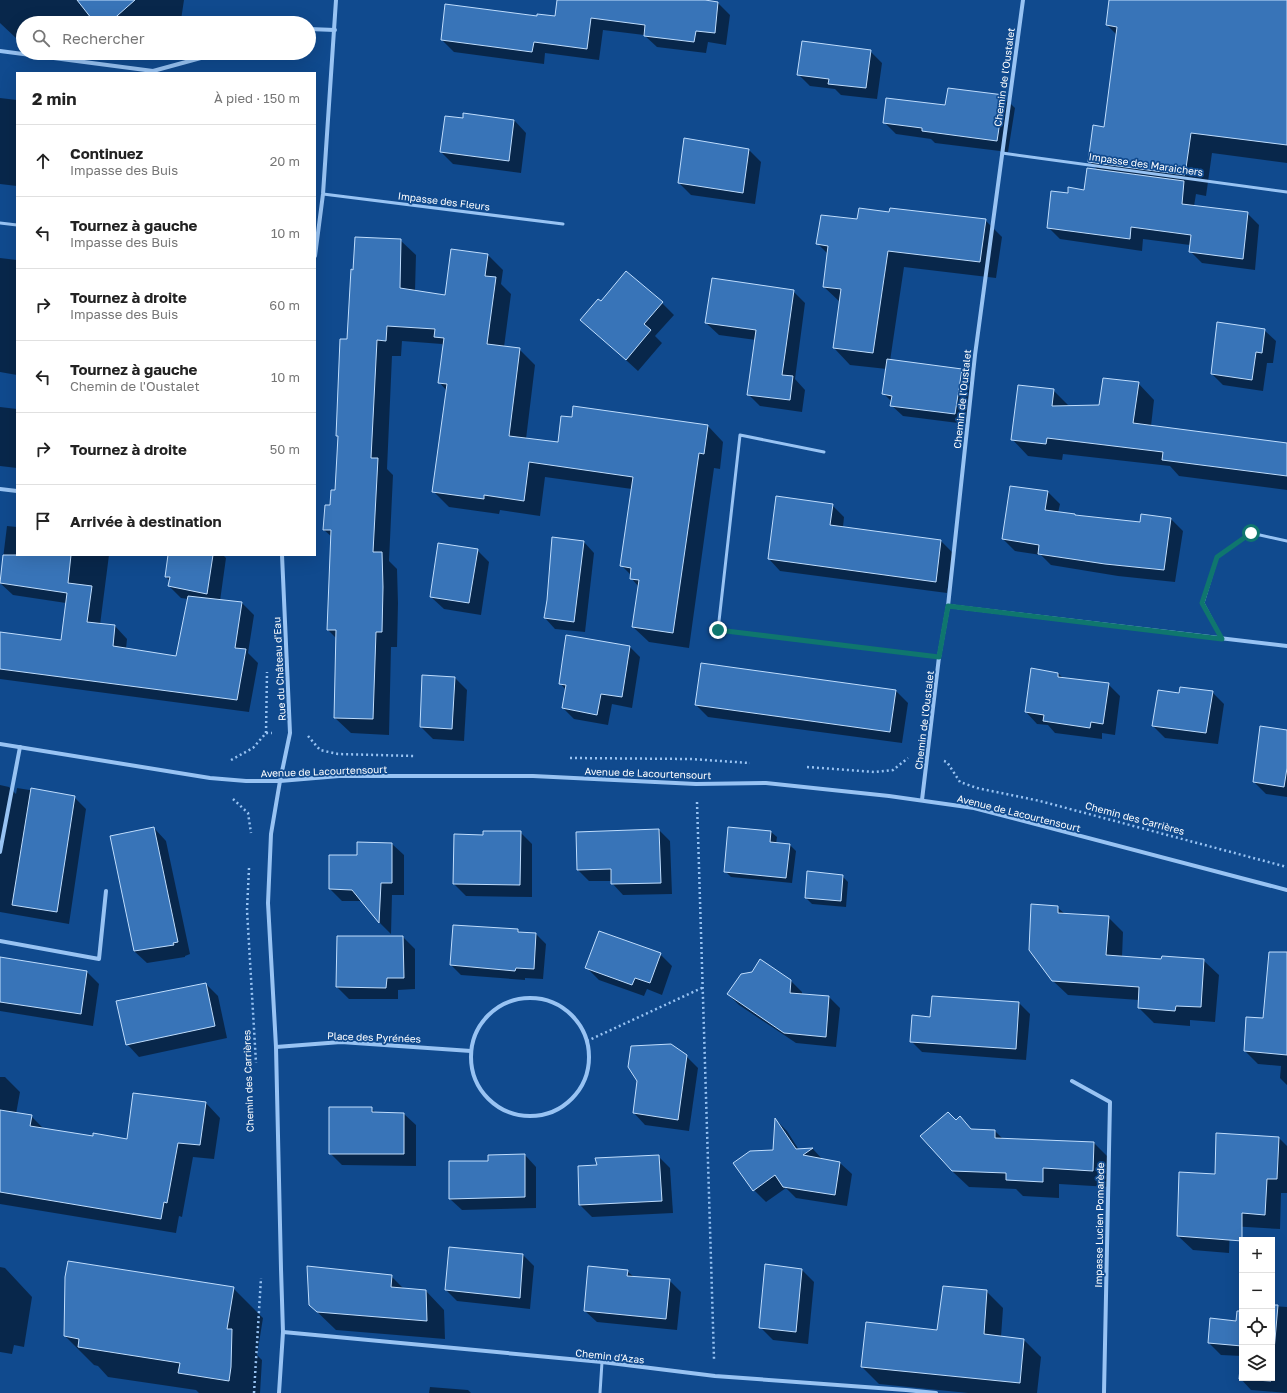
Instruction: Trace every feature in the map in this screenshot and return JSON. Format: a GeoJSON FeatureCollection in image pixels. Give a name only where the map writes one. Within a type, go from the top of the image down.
{"type":"FeatureCollection","features":[{"type":"Feature","properties":{"kind":"street"},"geometry":{"type":"LineString","coordinates":[[316,248],[323,194],[336,0]]}},
{"type":"Feature","properties":{"kind":"street","name":"Chemin de l'Oustalet"},"geometry":{"type":"LineString","coordinates":[[922,800],[939,657],[948,606],[975,354],[1023,0]]}},
{"type":"Feature","properties":{"kind":"street"},"geometry":{"type":"LineString","coordinates":[[316,29],[334,30]]}},
{"type":"Feature","properties":{"kind":"street"},"geometry":{"type":"LineString","coordinates":[[0,51],[16,53]]}},
{"type":"Feature","properties":{"kind":"street"},"geometry":{"type":"LineString","coordinates":[[69,60],[153,71],[194,60]]}},
{"type":"Feature","properties":{"kind":"street"},"geometry":{"type":"LineString","coordinates":[[0,488],[16,491]]}},
{"type":"Feature","properties":{"kind":"street","name":"Rue du Château d'Eau"},"geometry":{"type":"LineString","coordinates":[[280,781],[290,732],[282,556]]}},
{"type":"Feature","properties":{"kind":"street"},"geometry":{"type":"LineString","coordinates":[[948,606],[1222,639],[1286,645]]}},
{"type":"Feature","properties":{"kind":"street","name":"Avenue de Lacourtensourt"},"geometry":{"type":"LineString","coordinates":[[0,744],[210,778],[246,781],[280,781],[339,776],[533,776],[696,784],[766,783],[922,800],[974,808],[1287,890]]}},
{"type":"Feature","properties":{"kind":"street"},"geometry":{"type":"LineString","coordinates":[[0,852],[20,747]]}},
{"type":"Feature","properties":{"kind":"street"},"geometry":{"type":"LineString","coordinates":[[279,1393],[283,1332],[276,1046],[268,903],[271,834],[280,781]]}},
{"type":"Feature","properties":{"kind":"street"},"geometry":{"type":"LineString","coordinates":[[0,941],[99,959],[106,891]]}},
{"type":"Feature","properties":{"kind":"street"},"geometry":{"type":"LineString","coordinates":[[527,997],[553,1002],[575,1018],[587,1041],[589,1068],[578,1092],[559,1110],[533,1117],[507,1112],[485,1097],[472,1073],[471,1051],[471,1047],[481,1022],[501,1005],[527,997]]}},
{"type":"Feature","properties":{"kind":"street","name":"Place des Pyrénées"},"geometry":{"type":"LineString","coordinates":[[276,1046],[341,1042],[471,1051]]}},
{"type":"Feature","properties":{"kind":"street","name":"Impasse Lucien Pomarède"},"geometry":{"type":"LineString","coordinates":[[1072,1081],[1110,1102],[1104,1393]]}},
{"type":"Feature","properties":{"kind":"street","name":"Chemin d'Azas"},"geometry":{"type":"LineString","coordinates":[[283,1332],[602,1362],[715,1376],[936,1393]]}},
{"type":"Feature","properties":{"kind":"lane","name":"Impasse des Maraichers"},"geometry":{"type":"LineString","coordinates":[[1002,153],[1287,192]]}},
{"type":"Feature","properties":{"kind":"lane","name":"Impasse des Fleurs"},"geometry":{"type":"LineString","coordinates":[[323,194],[563,224]]}},
{"type":"Feature","properties":{"kind":"lane"},"geometry":{"type":"LineString","coordinates":[[0,223],[16,225]]}},
{"type":"Feature","properties":{"kind":"lane"},"geometry":{"type":"LineString","coordinates":[[824,452],[740,435],[718,630],[939,657]]}},
{"type":"Feature","properties":{"kind":"lane"},"geometry":{"type":"LineString","coordinates":[[1222,639],[1202,603],[1217,557],[1251,533],[1287,541]]}},
{"type":"Feature","properties":{"kind":"lane"},"geometry":{"type":"LineString","coordinates":[[600,1393],[602,1362]]}},
{"type":"Feature","properties":{"kind":"path"},"geometry":{"type":"LineString","coordinates":[[266,733],[290,732],[306,734],[320,750],[338,754],[418,756]]}},
{"type":"Feature","properties":{"kind":"path"},"geometry":{"type":"LineString","coordinates":[[566,758],[691,759],[755,764]]}},
{"type":"Feature","properties":{"kind":"path"},"geometry":{"type":"LineString","coordinates":[[803,767],[875,772]]}},
{"type":"Feature","properties":{"kind":"path"},"geometry":{"type":"LineString","coordinates":[[696,784],[704,986],[715,1376]]}},
{"type":"Feature","properties":{"kind":"path","name":"Chemin des Carrières"},"geometry":{"type":"LineString","coordinates":[[977,788],[1040,801],[1287,867]]}},
{"type":"Feature","properties":{"kind":"path"},"geometry":{"type":"LineString","coordinates":[[228,798],[234,800],[248,813],[251,839]]}},
{"type":"Feature","properties":{"kind":"path","name":"Chemin des Carrières"},"geometry":{"type":"LineString","coordinates":[[250,863],[247,910],[256,1065]]}},
{"type":"Feature","properties":{"kind":"path"},"geometry":{"type":"LineString","coordinates":[[587,1041],[704,986]]}},
{"type":"Feature","properties":{"kind":"path"},"geometry":{"type":"LineString","coordinates":[[254,1393],[261,1277]]}},
{"type":"Feature","properties":{"kind":"building"},"geometry":{"type":"Polygon","coordinates":[[[77,0],[135,0],[117,16],[90,16],[77,0]]]}},
{"type":"Feature","properties":{"kind":"building"},"geometry":{"type":"Polygon","coordinates":[[[557,0],[705,0],[718,2],[715,33],[696,31],[694,42],[644,36],[645,25],[591,18],[587,49],[534,42],[532,52],[441,40],[445,4],[537,16],[537,14],[555,16],[557,0]]]}},
{"type":"Feature","properties":{"kind":"building"},"geometry":{"type":"Polygon","coordinates":[[[1109,0],[1287,0],[1287,145],[1191,133],[1185,175],[1088,162],[1093,125],[1104,127],[1117,27],[1106,25],[1109,0]]]}},
{"type":"Feature","properties":{"kind":"building"},"geometry":{"type":"Polygon","coordinates":[[[802,41],[871,50],[866,88],[828,84],[829,79],[797,75],[802,41]]]}},
{"type":"Feature","properties":{"kind":"building"},"geometry":{"type":"Polygon","coordinates":[[[948,88],[1004,95],[997,141],[922,131],[922,128],[883,123],[886,98],[945,105],[948,88]]]}},
{"type":"Feature","properties":{"kind":"building"},"geometry":{"type":"Polygon","coordinates":[[[463,113],[514,120],[509,161],[440,152],[445,116],[463,118],[463,113]]]}},
{"type":"Feature","properties":{"kind":"building"},"geometry":{"type":"Polygon","coordinates":[[[684,138],[749,149],[743,193],[678,183],[684,138]]]}},
{"type":"Feature","properties":{"kind":"building"},"geometry":{"type":"Polygon","coordinates":[[[1087,168],[1184,181],[1182,204],[1248,212],[1243,259],[1189,252],[1191,235],[1131,227],[1130,239],[1047,228],[1051,191],[1068,193],[1068,187],[1084,190],[1087,168]]]}},
{"type":"Feature","properties":{"kind":"building"},"geometry":{"type":"Polygon","coordinates":[[[859,208],[889,212],[890,208],[986,219],[980,262],[888,251],[873,353],[833,348],[841,289],[823,287],[828,246],[816,244],[821,215],[857,219],[859,208]]]}},
{"type":"Feature","properties":{"kind":"building"},"geometry":{"type":"Polygon","coordinates":[[[355,237],[401,239],[400,288],[445,295],[451,249],[488,254],[485,276],[496,277],[487,344],[520,348],[509,436],[558,442],[561,416],[572,417],[573,406],[708,425],[704,454],[699,453],[673,633],[632,627],[639,580],[630,579],[631,568],[620,566],[633,477],[529,462],[524,501],[484,495],[484,499],[432,492],[447,384],[438,383],[444,338],[434,337],[435,329],[387,326],[386,341],[377,340],[371,458],[378,458],[373,552],[382,552],[383,587],[382,632],[376,632],[373,719],[334,718],[336,630],[327,630],[331,530],[323,530],[325,505],[330,505],[331,490],[335,490],[338,436],[336,436],[340,339],[347,339],[351,269],[353,270],[355,237]]]}},
{"type":"Feature","properties":{"kind":"building"},"geometry":{"type":"Polygon","coordinates":[[[626,271],[663,302],[644,324],[651,330],[626,360],[580,320],[598,299],[601,301],[626,271]]]}},
{"type":"Feature","properties":{"kind":"building"},"geometry":{"type":"Polygon","coordinates":[[[712,278],[794,290],[782,375],[793,376],[790,400],[747,395],[756,330],[705,323],[712,278]]]}},
{"type":"Feature","properties":{"kind":"building"},"geometry":{"type":"Polygon","coordinates":[[[1217,322],[1265,329],[1262,353],[1256,352],[1252,380],[1211,374],[1217,322]]]}},
{"type":"Feature","properties":{"kind":"building"},"geometry":{"type":"Polygon","coordinates":[[[887,359],[962,369],[955,414],[890,406],[892,396],[882,394],[887,359]]]}},
{"type":"Feature","properties":{"kind":"building"},"geometry":{"type":"Polygon","coordinates":[[[1103,378],[1139,382],[1133,423],[1287,443],[1287,476],[1162,460],[1163,452],[1047,438],[1046,444],[1011,440],[1018,385],[1054,389],[1052,406],[1099,405],[1103,378]]]}},
{"type":"Feature","properties":{"kind":"building"},"geometry":{"type":"Polygon","coordinates":[[[1010,486],[1048,491],[1045,510],[1075,515],[1140,522],[1141,514],[1171,518],[1164,570],[1105,564],[1038,554],[1039,545],[1002,539],[1010,486]]]}},
{"type":"Feature","properties":{"kind":"building"},"geometry":{"type":"Polygon","coordinates":[[[776,496],[833,504],[830,525],[941,540],[936,582],[768,559],[776,496]]]}},
{"type":"Feature","properties":{"kind":"building"},"geometry":{"type":"Polygon","coordinates":[[[552,537],[584,541],[574,622],[544,618],[547,600],[552,537]]]}},
{"type":"Feature","properties":{"kind":"building"},"geometry":{"type":"Polygon","coordinates":[[[438,543],[478,549],[469,603],[430,597],[438,543]]]}},
{"type":"Feature","properties":{"kind":"building"},"geometry":{"type":"Polygon","coordinates":[[[3,555],[71,556],[68,583],[92,586],[87,622],[115,625],[113,646],[176,656],[188,596],[242,602],[235,648],[246,649],[237,700],[0,669],[0,632],[61,640],[67,593],[0,583],[3,555]]]}},
{"type":"Feature","properties":{"kind":"building"},"geometry":{"type":"Polygon","coordinates":[[[168,556],[213,556],[207,594],[168,586],[170,577],[165,577],[168,556]]]}},
{"type":"Feature","properties":{"kind":"building"},"geometry":{"type":"Polygon","coordinates":[[[566,635],[630,646],[622,697],[601,694],[597,715],[562,708],[566,685],[559,684],[566,635]]]}},
{"type":"Feature","properties":{"kind":"building"},"geometry":{"type":"Polygon","coordinates":[[[701,663],[896,690],[890,732],[695,705],[701,663]]]}},
{"type":"Feature","properties":{"kind":"building"},"geometry":{"type":"Polygon","coordinates":[[[1031,668],[1058,673],[1058,677],[1109,683],[1103,724],[1091,722],[1090,728],[1043,721],[1044,715],[1025,712],[1031,668]]]}},
{"type":"Feature","properties":{"kind":"building"},"geometry":{"type":"Polygon","coordinates":[[[422,675],[455,677],[452,729],[420,727],[422,675]]]}},
{"type":"Feature","properties":{"kind":"building"},"geometry":{"type":"Polygon","coordinates":[[[1180,687],[1213,691],[1206,733],[1152,726],[1158,690],[1179,693],[1180,687]]]}},
{"type":"Feature","properties":{"kind":"building"},"geometry":{"type":"Polygon","coordinates":[[[1260,726],[1287,730],[1287,768],[1284,787],[1253,782],[1260,726]]]}},
{"type":"Feature","properties":{"kind":"building"},"geometry":{"type":"Polygon","coordinates":[[[31,788],[75,796],[57,912],[12,905],[31,788]]]}},
{"type":"Feature","properties":{"kind":"building"},"geometry":{"type":"Polygon","coordinates":[[[154,827],[178,942],[173,943],[174,945],[134,951],[110,836],[154,827]]]}},
{"type":"Feature","properties":{"kind":"building"},"geometry":{"type":"Polygon","coordinates":[[[728,827],[771,831],[770,842],[790,844],[786,878],[724,872],[728,827]]]}},
{"type":"Feature","properties":{"kind":"building"},"geometry":{"type":"Polygon","coordinates":[[[659,829],[661,883],[611,884],[611,869],[577,870],[576,832],[659,829]]]}},
{"type":"Feature","properties":{"kind":"building"},"geometry":{"type":"Polygon","coordinates":[[[483,831],[521,831],[520,885],[453,884],[454,834],[483,835],[483,831]]]}},
{"type":"Feature","properties":{"kind":"building"},"geometry":{"type":"Polygon","coordinates":[[[357,842],[392,843],[392,883],[381,883],[379,923],[352,890],[329,889],[329,855],[357,855],[357,842]]]}},
{"type":"Feature","properties":{"kind":"building"},"geometry":{"type":"Polygon","coordinates":[[[807,871],[843,875],[841,901],[805,898],[807,871]]]}},
{"type":"Feature","properties":{"kind":"building"},"geometry":{"type":"Polygon","coordinates":[[[1031,904],[1058,906],[1058,913],[1109,916],[1106,955],[1161,959],[1162,956],[1204,959],[1201,1007],[1176,1006],[1175,1011],[1138,1008],[1139,987],[1052,981],[1029,950],[1031,904]]]}},
{"type":"Feature","properties":{"kind":"building"},"geometry":{"type":"Polygon","coordinates":[[[453,925],[518,929],[518,932],[536,933],[534,969],[516,968],[515,971],[450,965],[453,925]]]}},
{"type":"Feature","properties":{"kind":"building"},"geometry":{"type":"Polygon","coordinates":[[[599,931],[661,953],[650,983],[635,978],[632,985],[585,968],[599,931]]]}},
{"type":"Feature","properties":{"kind":"building"},"geometry":{"type":"Polygon","coordinates":[[[337,936],[403,936],[404,978],[387,978],[386,988],[336,987],[337,936]]]}},
{"type":"Feature","properties":{"kind":"building"},"geometry":{"type":"Polygon","coordinates":[[[1269,952],[1287,952],[1287,1055],[1244,1051],[1246,1017],[1263,1018],[1269,952]]]}},
{"type":"Feature","properties":{"kind":"building"},"geometry":{"type":"Polygon","coordinates":[[[0,957],[87,971],[81,1014],[0,1002],[0,957]]]}},
{"type":"Feature","properties":{"kind":"building"},"geometry":{"type":"Polygon","coordinates":[[[760,959],[791,980],[790,993],[829,996],[826,1037],[784,1033],[727,994],[741,974],[752,972],[760,959]]]}},
{"type":"Feature","properties":{"kind":"building"},"geometry":{"type":"Polygon","coordinates":[[[206,983],[215,1026],[126,1045],[116,1001],[206,983]]]}},
{"type":"Feature","properties":{"kind":"building"},"geometry":{"type":"Polygon","coordinates":[[[932,996],[1019,1002],[1016,1049],[910,1042],[912,1015],[930,1017],[932,996]]]}},
{"type":"Feature","properties":{"kind":"building"},"geometry":{"type":"Polygon","coordinates":[[[671,1044],[687,1055],[678,1120],[633,1113],[637,1081],[628,1067],[631,1046],[671,1044]]]}},
{"type":"Feature","properties":{"kind":"building"},"geometry":{"type":"Polygon","coordinates":[[[133,1093],[206,1102],[200,1145],[178,1143],[167,1203],[164,1202],[161,1219],[0,1192],[0,1110],[32,1115],[30,1126],[93,1136],[93,1133],[127,1139],[133,1093]]]}},
{"type":"Feature","properties":{"kind":"building"},"geometry":{"type":"Polygon","coordinates":[[[329,1107],[372,1107],[372,1112],[404,1113],[404,1154],[329,1154],[329,1107]]]}},
{"type":"Feature","properties":{"kind":"building"},"geometry":{"type":"Polygon","coordinates":[[[948,1112],[956,1120],[960,1116],[971,1129],[995,1130],[995,1138],[1094,1142],[1093,1171],[1043,1168],[1043,1182],[1006,1180],[1006,1173],[952,1171],[920,1136],[948,1112]]]}},
{"type":"Feature","properties":{"kind":"building"},"geometry":{"type":"Polygon","coordinates":[[[775,1118],[796,1149],[813,1148],[803,1155],[840,1162],[835,1195],[783,1187],[775,1175],[753,1191],[733,1163],[750,1151],[773,1150],[775,1118]]]}},
{"type":"Feature","properties":{"kind":"building"},"geometry":{"type":"Polygon","coordinates":[[[1216,1133],[1279,1137],[1277,1179],[1267,1179],[1265,1215],[1242,1213],[1242,1237],[1239,1237],[1239,1241],[1177,1236],[1179,1172],[1215,1174],[1216,1133]]]}},
{"type":"Feature","properties":{"kind":"building"},"geometry":{"type":"Polygon","coordinates":[[[525,1154],[525,1197],[449,1199],[449,1161],[488,1161],[488,1155],[525,1154]]]}},
{"type":"Feature","properties":{"kind":"building"},"geometry":{"type":"Polygon","coordinates":[[[659,1155],[662,1201],[579,1205],[578,1166],[597,1165],[595,1158],[659,1155]]]}},
{"type":"Feature","properties":{"kind":"building"},"geometry":{"type":"Polygon","coordinates":[[[449,1247],[523,1254],[520,1298],[445,1290],[449,1247]]]}},
{"type":"Feature","properties":{"kind":"building"},"geometry":{"type":"Polygon","coordinates":[[[68,1261],[234,1287],[227,1329],[232,1329],[229,1381],[178,1373],[180,1363],[78,1347],[79,1339],[64,1336],[65,1277],[68,1261]]]}},
{"type":"Feature","properties":{"kind":"building"},"geometry":{"type":"Polygon","coordinates":[[[765,1264],[802,1269],[796,1332],[759,1328],[765,1264]]]}},
{"type":"Feature","properties":{"kind":"building"},"geometry":{"type":"Polygon","coordinates":[[[307,1266],[392,1275],[391,1287],[426,1290],[427,1321],[317,1312],[309,1305],[307,1266]]]}},
{"type":"Feature","properties":{"kind":"building"},"geometry":{"type":"Polygon","coordinates":[[[588,1266],[628,1270],[627,1276],[670,1279],[666,1319],[584,1311],[588,1266]]]}},
{"type":"Feature","properties":{"kind":"building"},"geometry":{"type":"Polygon","coordinates":[[[943,1286],[987,1290],[984,1334],[1024,1339],[1020,1383],[861,1367],[866,1322],[937,1330],[943,1286]]]}},
{"type":"Feature","properties":{"kind":"building"},"geometry":{"type":"Polygon","coordinates":[[[1275,1305],[1278,1305],[1275,1340],[1275,1305]]]}},
{"type":"Feature","properties":{"kind":"building"},"geometry":{"type":"Polygon","coordinates":[[[1237,1311],[1239,1311],[1239,1346],[1208,1343],[1210,1318],[1236,1321],[1237,1311]]]}},
{"type":"Feature","properties":{"kind":"route"},"geometry":{"type":"LineString","coordinates":[[718,630],[939,657],[948,606],[1222,639],[1202,603],[1217,557],[1251,533]]}}]}
